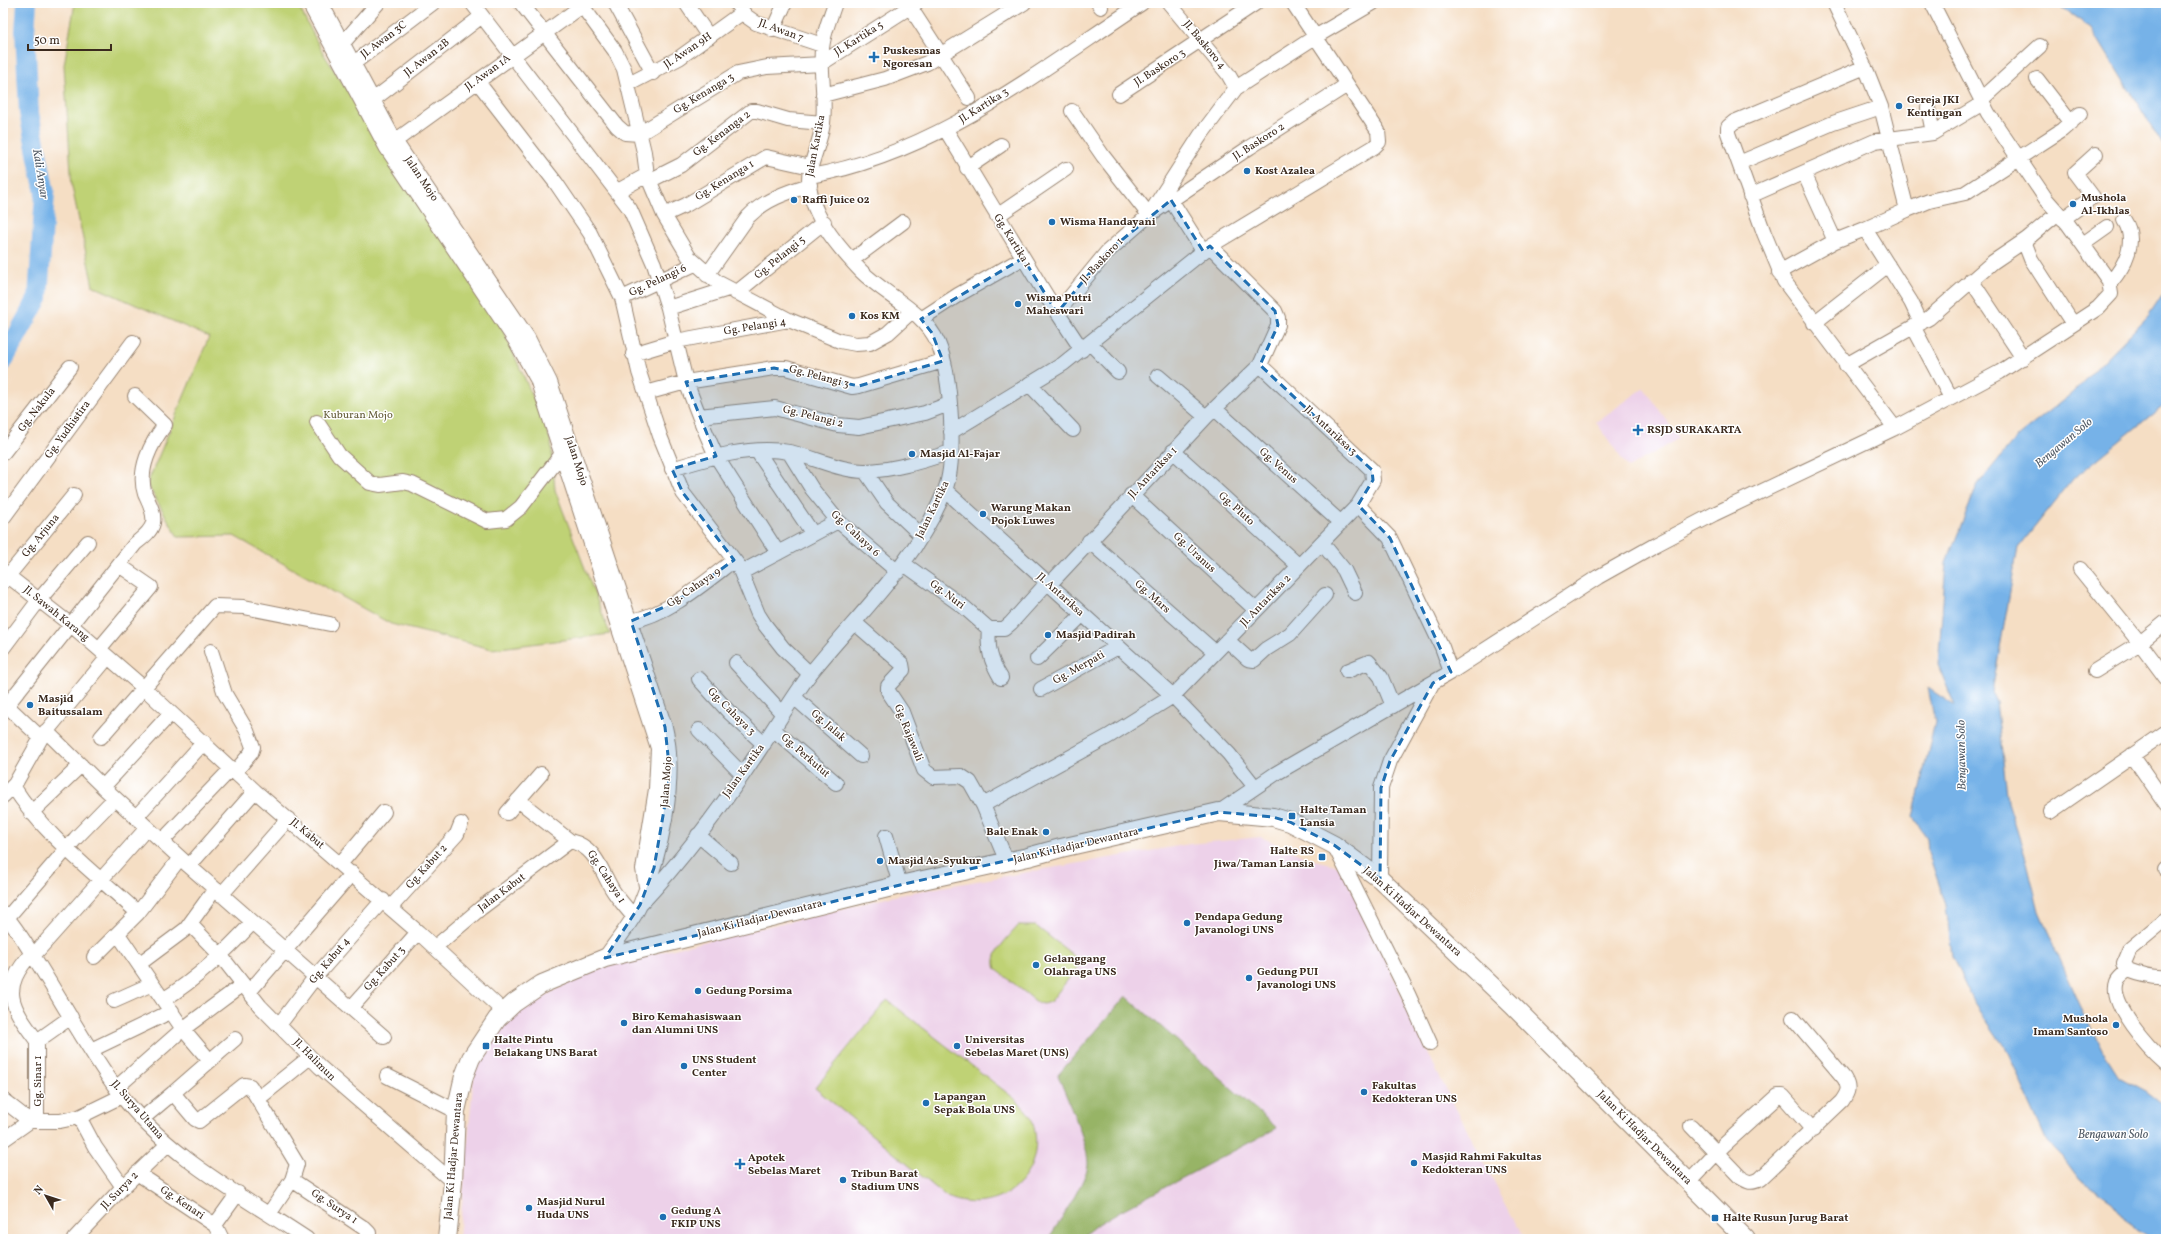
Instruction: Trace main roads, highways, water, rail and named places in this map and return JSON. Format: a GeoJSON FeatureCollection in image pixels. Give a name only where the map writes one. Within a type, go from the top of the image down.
{"type":"FeatureCollection","features":[{"type":"Feature","properties":{"kind":"main road","name":"Jalan Ki Hadjar Dewantara"},"geometry":{"type":"LineString","coordinates":[[447,1239],[453,1182],[456,1111],[461,1083],[471,1058],[489,1029],[504,1012],[542,984],[605,958],[900,885],[1007,862],[1219,812],[1273,817],[1306,829],[1334,845],[1380,880],[1490,983],[1746,1239]]}},
{"type":"Feature","properties":{"kind":"water"},"geometry":{"type":"Polygon","coordinates":[[[2055,3],[2166,3],[2166,150],[2091,28],[2055,3]]]}},
{"type":"Feature","properties":{"kind":"water","name":"Bengawan Solo"},"geometry":{"type":"Polygon","coordinates":[[[2166,289],[2166,403],[2073,479],[2018,548],[1992,692],[1996,702],[2008,802],[2027,862],[2039,911],[2080,1005],[2105,1055],[2119,1077],[2145,1091],[2166,1107],[2166,1239],[2153,1239],[2134,1229],[2112,1201],[2079,1179],[2065,1160],[2047,1142],[2006,1049],[1975,1004],[1952,957],[1946,905],[1928,852],[1927,838],[1913,817],[1935,722],[1928,688],[1955,706],[1938,665],[1946,563],[1978,484],[2017,437],[2071,394],[2148,316],[2166,289]]]}},
{"type":"Feature","properties":{"kind":"waterway","name":"Kali Anyar"},"geometry":{"type":"LineString","coordinates":[[3,361],[38,298],[45,193],[29,113],[25,31],[27,3]]}},
{"type":"Feature","properties":{"kind":"place","name":"Puskesmas Ngoresan"},"geometry":{"type":"Point","coordinates":[874,57]}},
{"type":"Feature","properties":{"kind":"place","name":"Gereja JKI Kentingan"},"geometry":{"type":"Point","coordinates":[1899,106]}},
{"type":"Feature","properties":{"kind":"place","name":"Kost Azalea"},"geometry":{"type":"Point","coordinates":[1247,171]}},
{"type":"Feature","properties":{"kind":"place","name":"Raffi Juice 02"},"geometry":{"type":"Point","coordinates":[794,200]}},
{"type":"Feature","properties":{"kind":"place","name":"Mushola Al-Ikhlas"},"geometry":{"type":"Point","coordinates":[2073,204]}},
{"type":"Feature","properties":{"kind":"place","name":"Wisma Handayani"},"geometry":{"type":"Point","coordinates":[1052,222]}},
{"type":"Feature","properties":{"kind":"place","name":"Wisma Putri Maheswari"},"geometry":{"type":"Point","coordinates":[1018,304]}},
{"type":"Feature","properties":{"kind":"place","name":"Kos KM"},"geometry":{"type":"Point","coordinates":[852,316]}},
{"type":"Feature","properties":{"kind":"place","name":"RSJD SURAKARTA"},"geometry":{"type":"Point","coordinates":[1638,430]}},
{"type":"Feature","properties":{"kind":"place","name":"Masjid Al-Fajar"},"geometry":{"type":"Point","coordinates":[912,454]}},
{"type":"Feature","properties":{"kind":"place","name":"Warung Makan Pojok Luwes"},"geometry":{"type":"Point","coordinates":[983,514]}},
{"type":"Feature","properties":{"kind":"place","name":"Masjid Padirah"},"geometry":{"type":"Point","coordinates":[1048,635]}},
{"type":"Feature","properties":{"kind":"place","name":"Masjid Baitussalam"},"geometry":{"type":"Point","coordinates":[30,705]}},
{"type":"Feature","properties":{"kind":"place","name":"Halte Taman Lansia"},"geometry":{"type":"Point","coordinates":[1292,816]}},
{"type":"Feature","properties":{"kind":"place","name":"Bale Enak"},"geometry":{"type":"Point","coordinates":[1046,832]}},
{"type":"Feature","properties":{"kind":"place","name":"Halte RS Jiwa/Taman Lansia"},"geometry":{"type":"Point","coordinates":[1322,857]}},
{"type":"Feature","properties":{"kind":"place","name":"Masjid As-Syukur"},"geometry":{"type":"Point","coordinates":[880,861]}},
{"type":"Feature","properties":{"kind":"place","name":"Pendapa Gedung Javanologi UNS"},"geometry":{"type":"Point","coordinates":[1187,923]}},
{"type":"Feature","properties":{"kind":"place","name":"Gelanggang Olahraga UNS"},"geometry":{"type":"Point","coordinates":[1036,965]}},
{"type":"Feature","properties":{"kind":"place","name":"Gedung PUI Javanologi UNS"},"geometry":{"type":"Point","coordinates":[1249,978]}},
{"type":"Feature","properties":{"kind":"place","name":"Gedung Porsima"},"geometry":{"type":"Point","coordinates":[698,991]}},
{"type":"Feature","properties":{"kind":"place","name":"Biro Kemahasiswaan dan Alumni UNS"},"geometry":{"type":"Point","coordinates":[624,1023]}},
{"type":"Feature","properties":{"kind":"place","name":"Mushola Imam Santoso"},"geometry":{"type":"Point","coordinates":[2116,1025]}},
{"type":"Feature","properties":{"kind":"place","name":"Halte Pintu Belakang UNS Barat"},"geometry":{"type":"Point","coordinates":[486,1046]}},
{"type":"Feature","properties":{"kind":"place","name":"Universitas Sebelas Maret (UNS)"},"geometry":{"type":"Point","coordinates":[957,1046]}},
{"type":"Feature","properties":{"kind":"place","name":"UNS Student Center"},"geometry":{"type":"Point","coordinates":[684,1066]}},
{"type":"Feature","properties":{"kind":"place","name":"Fakultas Kedokteran UNS"},"geometry":{"type":"Point","coordinates":[1364,1092]}},
{"type":"Feature","properties":{"kind":"place","name":"Lapangan Sepak Bola UNS"},"geometry":{"type":"Point","coordinates":[926,1103]}},
{"type":"Feature","properties":{"kind":"place","name":"Masjid Rahmi Fakultas Kedokteran UNS"},"geometry":{"type":"Point","coordinates":[1414,1163]}},
{"type":"Feature","properties":{"kind":"place","name":"Apotek Sebelas Maret"},"geometry":{"type":"Point","coordinates":[740,1164]}},
{"type":"Feature","properties":{"kind":"place","name":"Tribun Barat Stadium UNS"},"geometry":{"type":"Point","coordinates":[843,1180]}},
{"type":"Feature","properties":{"kind":"place","name":"Masjid Nurul Huda UNS"},"geometry":{"type":"Point","coordinates":[529,1208]}},
{"type":"Feature","properties":{"kind":"place","name":"Gedung A FKIP UNS"},"geometry":{"type":"Point","coordinates":[663,1217]}},
{"type":"Feature","properties":{"kind":"place","name":"Halte Rusun Jurug Barat"},"geometry":{"type":"Point","coordinates":[1715,1218]}},
{"type":"Feature","properties":{"kind":"park label","name":"Kuburan Mojo"},"geometry":{"type":"Point","coordinates":[358,415]}}]}
